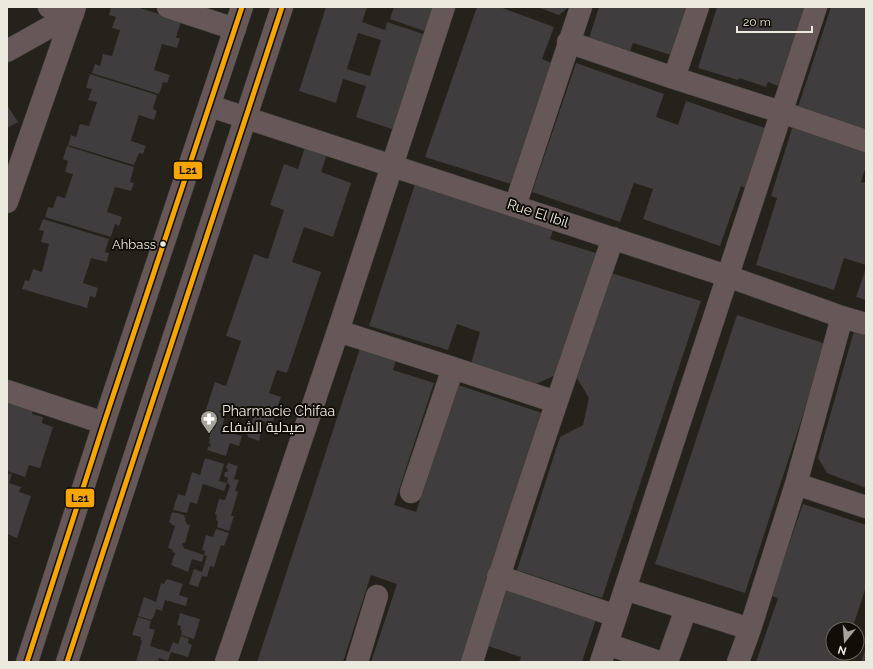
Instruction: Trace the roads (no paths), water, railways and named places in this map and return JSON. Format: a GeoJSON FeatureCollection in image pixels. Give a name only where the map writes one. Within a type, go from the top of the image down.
{"type":"FeatureCollection","features":[{"type":"Feature","properties":{"kind":"street"},"geometry":{"type":"LineString","coordinates":[[49,7],[74,11]]}},
{"type":"Feature","properties":{"kind":"street"},"geometry":{"type":"LineString","coordinates":[[168,7],[235,29]]}},
{"type":"Feature","properties":{"kind":"street"},"geometry":{"type":"LineString","coordinates":[[27,662],[104,423],[242,7]]}},
{"type":"Feature","properties":{"kind":"street"},"geometry":{"type":"LineString","coordinates":[[67,662],[282,7]]}},
{"type":"Feature","properties":{"kind":"street"},"geometry":{"type":"LineString","coordinates":[[226,662],[338,331],[444,7]]}},
{"type":"Feature","properties":{"kind":"street"},"geometry":{"type":"LineString","coordinates":[[515,206],[568,42],[581,7]]}},
{"type":"Feature","properties":{"kind":"street"},"geometry":{"type":"LineString","coordinates":[[674,78],[698,7]]}},
{"type":"Feature","properties":{"kind":"street"},"geometry":{"type":"LineString","coordinates":[[659,662],[604,653],[816,7]]}},
{"type":"Feature","properties":{"kind":"street"},"geometry":{"type":"LineString","coordinates":[[7,51],[74,11]]}},
{"type":"Feature","properties":{"kind":"street"},"geometry":{"type":"LineString","coordinates":[[7,202],[74,11]]}},
{"type":"Feature","properties":{"kind":"street"},"geometry":{"type":"LineString","coordinates":[[568,42],[866,141]]}},
{"type":"Feature","properties":{"kind":"street","name":"Rue El Ibil"},"geometry":{"type":"LineString","coordinates":[[210,106],[613,238],[866,324]]}},
{"type":"Feature","properties":{"kind":"street"},"geometry":{"type":"LineString","coordinates":[[472,662],[498,576],[613,238]]}},
{"type":"Feature","properties":{"kind":"street"},"geometry":{"type":"LineString","coordinates":[[738,662],[796,484],[842,317]]}},
{"type":"Feature","properties":{"kind":"street"},"geometry":{"type":"LineString","coordinates":[[338,331],[556,402]]}},
{"type":"Feature","properties":{"kind":"street"},"geometry":{"type":"LineString","coordinates":[[411,492],[453,368]]}},
{"type":"Feature","properties":{"kind":"street"},"geometry":{"type":"LineString","coordinates":[[7,391],[104,423]]}},
{"type":"Feature","properties":{"kind":"street"},"geometry":{"type":"LineString","coordinates":[[796,484],[866,507]]}},
{"type":"Feature","properties":{"kind":"street"},"geometry":{"type":"LineString","coordinates":[[498,576],[616,616]]}},
{"type":"Feature","properties":{"kind":"street"},"geometry":{"type":"LineString","coordinates":[[625,589],[750,629]]}},
{"type":"Feature","properties":{"kind":"street"},"geometry":{"type":"LineString","coordinates":[[357,662],[377,596]]}},
{"type":"Feature","properties":{"kind":"street"},"geometry":{"type":"LineString","coordinates":[[668,662],[686,609]]}},
{"type":"Feature","properties":{"kind":"place","name":"Ahbass"},"geometry":{"type":"Point","coordinates":[163,244]}},
{"type":"Feature","properties":{"kind":"place","name":"Pharmacie Chifaa صيدلية الشفاء"},"geometry":{"type":"Point","coordinates":[209,434]}}]}
